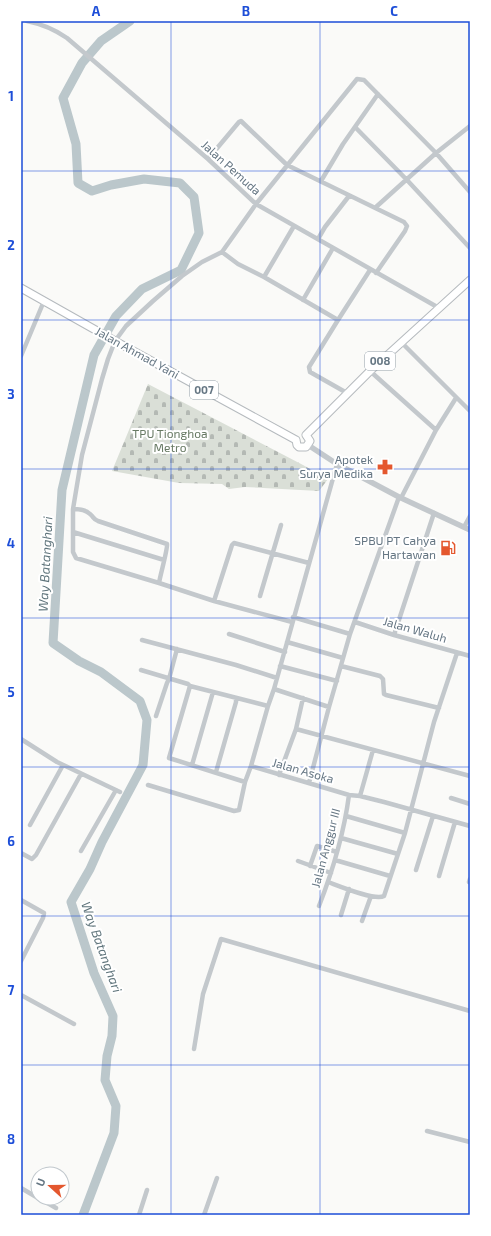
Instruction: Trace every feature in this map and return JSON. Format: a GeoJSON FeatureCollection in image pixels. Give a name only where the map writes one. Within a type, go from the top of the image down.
{"type":"FeatureCollection","features":[{"type":"Feature","properties":{"kind":"main road","name":"008"},"geometry":{"type":"LineString","coordinates":[[296,440],[299,436],[306,435],[370,371],[470,280]]}},
{"type":"Feature","properties":{"kind":"main road","name":"Jalan Ahmad Yani"},"geometry":{"type":"LineString","coordinates":[[21,288],[296,440]]}},
{"type":"Feature","properties":{"kind":"main road"},"geometry":{"type":"LineString","coordinates":[[296,440],[297,445],[301,448],[306,447],[310,441],[306,435]]}},
{"type":"Feature","properties":{"kind":"street","name":"Jalan Pemuda"},"geometry":{"type":"LineString","coordinates":[[27,21],[44,25],[57,31],[74,43],[208,159],[256,204],[439,308]]}},
{"type":"Feature","properties":{"kind":"street"},"geometry":{"type":"LineString","coordinates":[[350,634],[214,601],[76,558],[73,552],[73,509],[82,455],[113,340],[126,326],[182,276],[202,262],[222,252],[256,204],[357,79],[364,80],[378,94],[436,153],[470,192]]}},
{"type":"Feature","properties":{"kind":"street"},"geometry":{"type":"LineString","coordinates":[[321,181],[378,94]]}},
{"type":"Feature","properties":{"kind":"street"},"geometry":{"type":"LineString","coordinates":[[208,159],[240,121],[287,165],[349,196],[376,207],[404,222],[407,226],[405,231],[376,273]]}},
{"type":"Feature","properties":{"kind":"street"},"geometry":{"type":"LineString","coordinates":[[376,207],[436,153],[470,126]]}},
{"type":"Feature","properties":{"kind":"street"},"geometry":{"type":"LineString","coordinates":[[355,127],[470,248]]}},
{"type":"Feature","properties":{"kind":"street"},"geometry":{"type":"LineString","coordinates":[[318,239],[325,227],[349,196]]}},
{"type":"Feature","properties":{"kind":"street"},"geometry":{"type":"LineString","coordinates":[[264,277],[294,226]]}},
{"type":"Feature","properties":{"kind":"street"},"geometry":{"type":"LineString","coordinates":[[303,300],[333,248]]}},
{"type":"Feature","properties":{"kind":"street"},"geometry":{"type":"LineString","coordinates":[[222,252],[238,264],[264,277],[338,320]]}},
{"type":"Feature","properties":{"kind":"street"},"geometry":{"type":"LineString","coordinates":[[347,393],[310,372],[309,369],[370,270]]}},
{"type":"Feature","properties":{"kind":"street"},"geometry":{"type":"LineString","coordinates":[[21,356],[44,301]]}},
{"type":"Feature","properties":{"kind":"street"},"geometry":{"type":"LineString","coordinates":[[401,342],[470,411]]}},
{"type":"Feature","properties":{"kind":"street"},"geometry":{"type":"LineString","coordinates":[[370,371],[436,430]]}},
{"type":"Feature","properties":{"kind":"street"},"geometry":{"type":"LineString","coordinates":[[309,783],[350,634],[400,498],[436,430],[456,398]]}},
{"type":"Feature","properties":{"kind":"street"},"geometry":{"type":"LineString","coordinates":[[308,445],[337,464],[400,498],[470,530]]}},
{"type":"Feature","properties":{"kind":"street"},"geometry":{"type":"LineString","coordinates":[[148,785],[237,811],[240,808],[245,782],[274,689],[292,620],[337,464]]}},
{"type":"Feature","properties":{"kind":"street"},"geometry":{"type":"LineString","coordinates":[[73,509],[81,509],[90,513],[93,519],[167,544],[168,549],[159,583]]}},
{"type":"Feature","properties":{"kind":"street"},"geometry":{"type":"LineString","coordinates":[[394,635],[434,513]]}},
{"type":"Feature","properties":{"kind":"street"},"geometry":{"type":"LineString","coordinates":[[464,527],[470,516]]}},
{"type":"Feature","properties":{"kind":"street"},"geometry":{"type":"LineString","coordinates":[[260,596],[281,525]]}},
{"type":"Feature","properties":{"kind":"street"},"geometry":{"type":"LineString","coordinates":[[73,532],[164,560]]}},
{"type":"Feature","properties":{"kind":"street"},"geometry":{"type":"LineString","coordinates":[[214,601],[224,567],[233,544],[236,543],[309,562]]}},
{"type":"Feature","properties":{"kind":"street","name":"Jalan Waluh"},"geometry":{"type":"LineString","coordinates":[[355,622],[394,635],[470,656]]}},
{"type":"Feature","properties":{"kind":"street"},"geometry":{"type":"LineString","coordinates":[[229,634],[284,652]]}},
{"type":"Feature","properties":{"kind":"street"},"geometry":{"type":"LineString","coordinates":[[142,640],[277,678]]}},
{"type":"Feature","properties":{"kind":"street"},"geometry":{"type":"LineString","coordinates":[[287,642],[343,658]]}},
{"type":"Feature","properties":{"kind":"street"},"geometry":{"type":"LineString","coordinates":[[156,716],[166,683],[170,679],[177,649]]}},
{"type":"Feature","properties":{"kind":"street"},"geometry":{"type":"LineString","coordinates":[[328,882],[371,896],[380,898],[384,896],[398,854],[439,708],[457,653]]}},
{"type":"Feature","properties":{"kind":"street"},"geometry":{"type":"LineString","coordinates":[[280,666],[337,681]]}},
{"type":"Feature","properties":{"kind":"street"},"geometry":{"type":"LineString","coordinates":[[341,666],[380,676],[383,679],[384,694],[386,696],[439,708]]}},
{"type":"Feature","properties":{"kind":"street"},"geometry":{"type":"LineString","coordinates":[[141,670],[188,684],[190,686],[268,706]]}},
{"type":"Feature","properties":{"kind":"street"},"geometry":{"type":"LineString","coordinates":[[190,686],[169,757],[170,759],[245,782]]}},
{"type":"Feature","properties":{"kind":"street"},"geometry":{"type":"LineString","coordinates":[[274,689],[329,706]]}},
{"type":"Feature","properties":{"kind":"street"},"geometry":{"type":"LineString","coordinates":[[192,765],[213,692]]}},
{"type":"Feature","properties":{"kind":"street"},"geometry":{"type":"LineString","coordinates":[[216,772],[236,698]]}},
{"type":"Feature","properties":{"kind":"street"},"geometry":{"type":"LineString","coordinates":[[279,775],[296,729],[303,698]]}},
{"type":"Feature","properties":{"kind":"street"},"geometry":{"type":"LineString","coordinates":[[296,729],[470,776]]}},
{"type":"Feature","properties":{"kind":"street"},"geometry":{"type":"LineString","coordinates":[[21,740],[63,765],[118,791],[81,851]]}},
{"type":"Feature","properties":{"kind":"street"},"geometry":{"type":"LineString","coordinates":[[360,796],[373,750]]}},
{"type":"Feature","properties":{"kind":"street"},"geometry":{"type":"LineString","coordinates":[[30,825],[63,765]]}},
{"type":"Feature","properties":{"kind":"street","name":"Jalan Asoka"},"geometry":{"type":"LineString","coordinates":[[251,766],[349,795],[360,796],[470,826]]}},
{"type":"Feature","properties":{"kind":"street"},"geometry":{"type":"LineString","coordinates":[[21,854],[32,859],[36,855],[81,774]]}},
{"type":"Feature","properties":{"kind":"street","name":"Jalan Anggur III"},"geometry":{"type":"LineString","coordinates":[[319,906],[341,838],[349,795]]}},
{"type":"Feature","properties":{"kind":"street"},"geometry":{"type":"LineString","coordinates":[[451,798],[470,804]]}},
{"type":"Feature","properties":{"kind":"street"},"geometry":{"type":"LineString","coordinates":[[346,816],[404,833]]}},
{"type":"Feature","properties":{"kind":"street"},"geometry":{"type":"LineString","coordinates":[[416,870],[433,816]]}},
{"type":"Feature","properties":{"kind":"street"},"geometry":{"type":"LineString","coordinates":[[439,876],[455,822]]}},
{"type":"Feature","properties":{"kind":"street"},"geometry":{"type":"LineString","coordinates":[[341,838],[398,854]]}},
{"type":"Feature","properties":{"kind":"street"},"geometry":{"type":"LineString","coordinates":[[310,866],[317,846],[337,852]]}},
{"type":"Feature","properties":{"kind":"street"},"geometry":{"type":"LineString","coordinates":[[335,860],[390,876]]}},
{"type":"Feature","properties":{"kind":"street"},"geometry":{"type":"LineString","coordinates":[[298,861],[330,873]]}},
{"type":"Feature","properties":{"kind":"street"},"geometry":{"type":"LineString","coordinates":[[341,914],[349,889]]}},
{"type":"Feature","properties":{"kind":"street"},"geometry":{"type":"LineString","coordinates":[[362,921],[371,896]]}},
{"type":"Feature","properties":{"kind":"street"},"geometry":{"type":"LineString","coordinates":[[21,900],[44,914],[21,961]]}},
{"type":"Feature","properties":{"kind":"street"},"geometry":{"type":"LineString","coordinates":[[194,1049],[203,994],[221,939],[470,1012]]}},
{"type":"Feature","properties":{"kind":"street"},"geometry":{"type":"LineString","coordinates":[[21,995],[74,1024]]}},
{"type":"Feature","properties":{"kind":"street"},"geometry":{"type":"LineString","coordinates":[[427,1131],[470,1142]]}},
{"type":"Feature","properties":{"kind":"street"},"geometry":{"type":"LineString","coordinates":[[204,1215],[217,1178]]}},
{"type":"Feature","properties":{"kind":"street"},"geometry":{"type":"LineString","coordinates":[[21,1188],[30,1193]]}},
{"type":"Feature","properties":{"kind":"street"},"geometry":{"type":"LineString","coordinates":[[140,1215],[148,1190]]}},
{"type":"Feature","properties":{"kind":"street"},"geometry":{"type":"LineString","coordinates":[[52,1206],[56,1208]]}},
{"type":"Feature","properties":{"kind":"green space","name":"TPU Tionghoa Metro"},"geometry":{"type":"Polygon","coordinates":[[[148,384],[328,479],[319,491],[245,487],[229,489],[222,484],[179,483],[112,471],[148,384]]]}},
{"type":"Feature","properties":{"kind":"waterway","name":"Way Batanghari"},"geometry":{"type":"LineString","coordinates":[[83,1215],[114,1133],[116,1106],[105,1080],[107,1056],[112,1036],[113,1016],[94,973],[71,902],[90,869],[102,842],[143,765],[147,720],[140,701],[101,672],[79,661],[53,643],[62,490],[94,355],[116,316],[142,289],[181,270],[199,233],[194,197],[180,183],[144,179],[111,185],[92,191],[78,183],[76,144],[63,98],[82,63],[101,41],[130,21]]}},
{"type":"Feature","properties":{"kind":"place","name":"Apotek Surya Medika"},"geometry":{"type":"Point","coordinates":[385,467]}},
{"type":"Feature","properties":{"kind":"place","name":"SPBU PT Cahya Hartawan"},"geometry":{"type":"Point","coordinates":[448,548]}}]}
